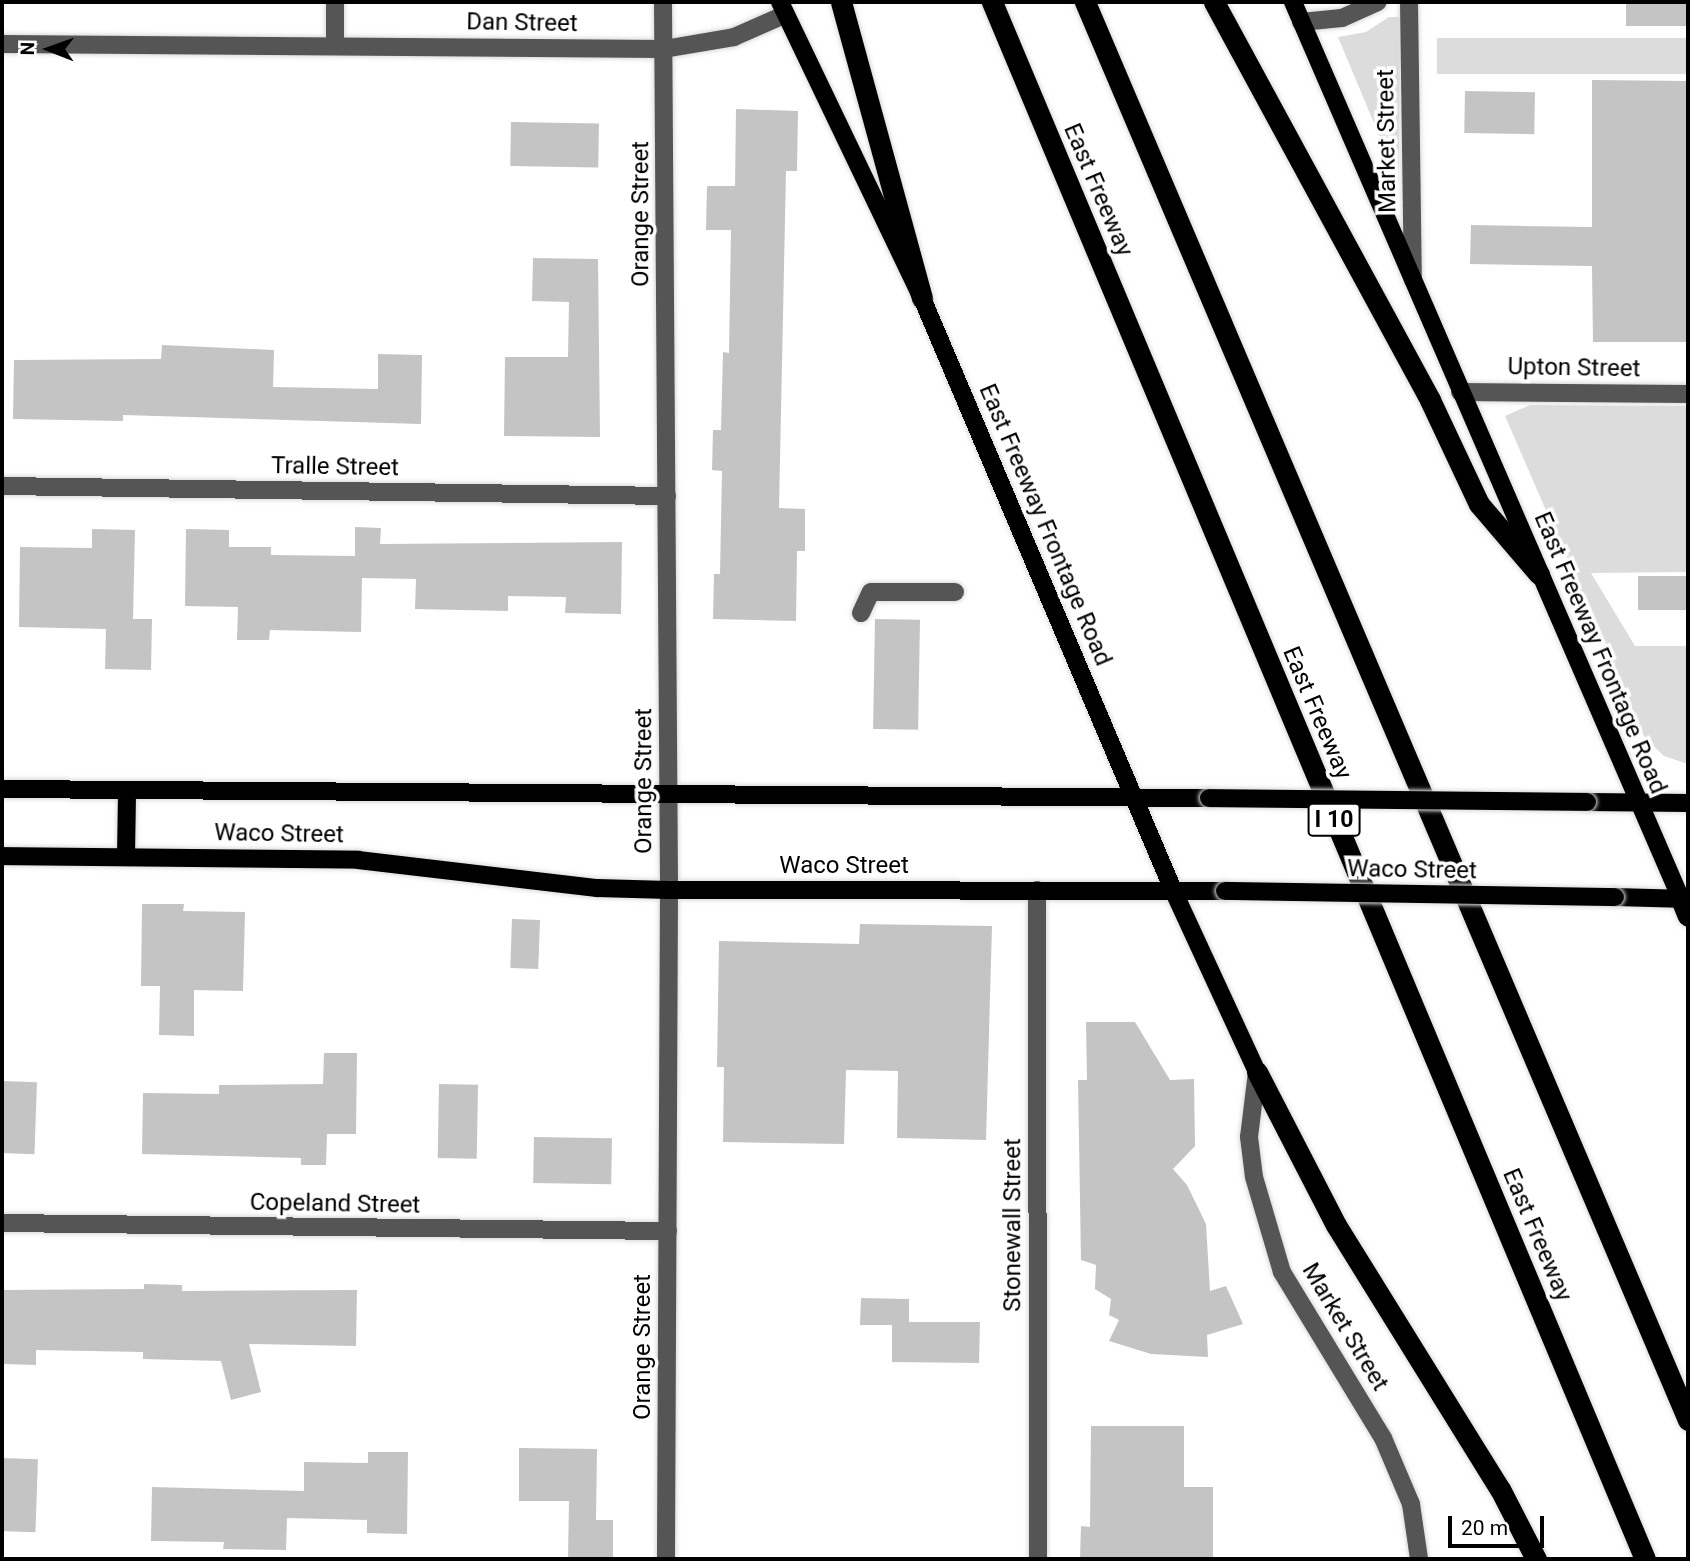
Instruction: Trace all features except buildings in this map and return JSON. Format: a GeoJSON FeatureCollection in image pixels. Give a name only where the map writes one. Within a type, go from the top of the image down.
{"type":"FeatureCollection","features":[{"type":"Feature","properties":{"kind":"highway"},"geometry":{"type":"LineString","coordinates":[[841,2],[922,298]]}},
{"type":"Feature","properties":{"kind":"highway","name":"East Freeway"},"geometry":{"type":"LineString","coordinates":[[992,2],[1645,1559]]}},
{"type":"Feature","properties":{"kind":"highway"},"geometry":{"type":"LineString","coordinates":[[1085,2],[1688,1420]]}},
{"type":"Feature","properties":{"kind":"highway"},"geometry":{"type":"LineString","coordinates":[[1214,2],[1430,400],[1479,504],[1539,574]]}},
{"type":"Feature","properties":{"kind":"highway"},"geometry":{"type":"LineString","coordinates":[[1257,1072],[1336,1225],[1500,1489],[1536,1559]]}},
{"type":"Feature","properties":{"kind":"main road","name":"East Freeway Frontage Road"},"geometry":{"type":"LineString","coordinates":[[1293,2],[1539,574],[1686,905]]}},
{"type":"Feature","properties":{"kind":"main road","name":"East Freeway Frontage Road"},"geometry":{"type":"LineString","coordinates":[[782,8],[922,298],[1173,890],[1257,1072]]}},
{"type":"Feature","properties":{"kind":"main road","name":"Waco Street"},"geometry":{"type":"LineString","coordinates":[[2,789],[1688,803]]}},
{"type":"Feature","properties":{"kind":"main road"},"geometry":{"type":"LineString","coordinates":[[126,857],[127,790]]}},
{"type":"Feature","properties":{"kind":"main road","name":"Waco Street"},"geometry":{"type":"LineString","coordinates":[[2,856],[358,860],[597,888],[1173,890],[1615,897],[1686,905]]}},
{"type":"Feature","properties":{"kind":"street"},"geometry":{"type":"LineString","coordinates":[[335,2],[335,45]]}},
{"type":"Feature","properties":{"kind":"street","name":"Orange Street"},"geometry":{"type":"LineString","coordinates":[[663,2],[669,890],[666,1559]]}},
{"type":"Feature","properties":{"kind":"street"},"geometry":{"type":"LineString","coordinates":[[1301,22],[1342,18],[1378,2]]}},
{"type":"Feature","properties":{"kind":"street","name":"Market Street"},"geometry":{"type":"LineString","coordinates":[[1409,2],[1413,280]]}},
{"type":"Feature","properties":{"kind":"street","name":"Dan Street"},"geometry":{"type":"LineString","coordinates":[[2,44],[664,49],[733,37],[782,8]]}},
{"type":"Feature","properties":{"kind":"street","name":"Upton Street"},"geometry":{"type":"LineString","coordinates":[[1460,391],[1688,394]]}},
{"type":"Feature","properties":{"kind":"street","name":"Tralle Street"},"geometry":{"type":"LineString","coordinates":[[2,486],[667,496]]}},
{"type":"Feature","properties":{"kind":"street"},"geometry":{"type":"LineString","coordinates":[[861,613],[871,593],[955,592]]}},
{"type":"Feature","properties":{"kind":"street","name":"Stonewall Street"},"geometry":{"type":"LineString","coordinates":[[1037,890],[1038,1559]]}},
{"type":"Feature","properties":{"kind":"street","name":"Market Street"},"geometry":{"type":"LineString","coordinates":[[1257,1072],[1249,1137],[1254,1177],[1282,1272],[1383,1438],[1411,1504],[1419,1559]]}},
{"type":"Feature","properties":{"kind":"street","name":"Copeland Street"},"geometry":{"type":"LineString","coordinates":[[2,1223],[668,1231]]}},
{"type":"Feature","properties":{"kind":"shaded area"},"geometry":{"type":"Polygon","coordinates":[[[1389,17],[1400,17],[1399,183],[1338,37],[1366,32],[1389,17]]]}},
{"type":"Feature","properties":{"kind":"shaded area"},"geometry":{"type":"Polygon","coordinates":[[[1437,38],[1688,38],[1688,74],[1437,74],[1437,38]]]}},
{"type":"Feature","properties":{"kind":"shaded area"},"geometry":{"type":"Polygon","coordinates":[[[1530,405],[1688,406],[1688,572],[1591,573],[1635,646],[1688,646],[1688,764],[1664,756],[1645,738],[1505,416],[1530,405]]]}}]}
